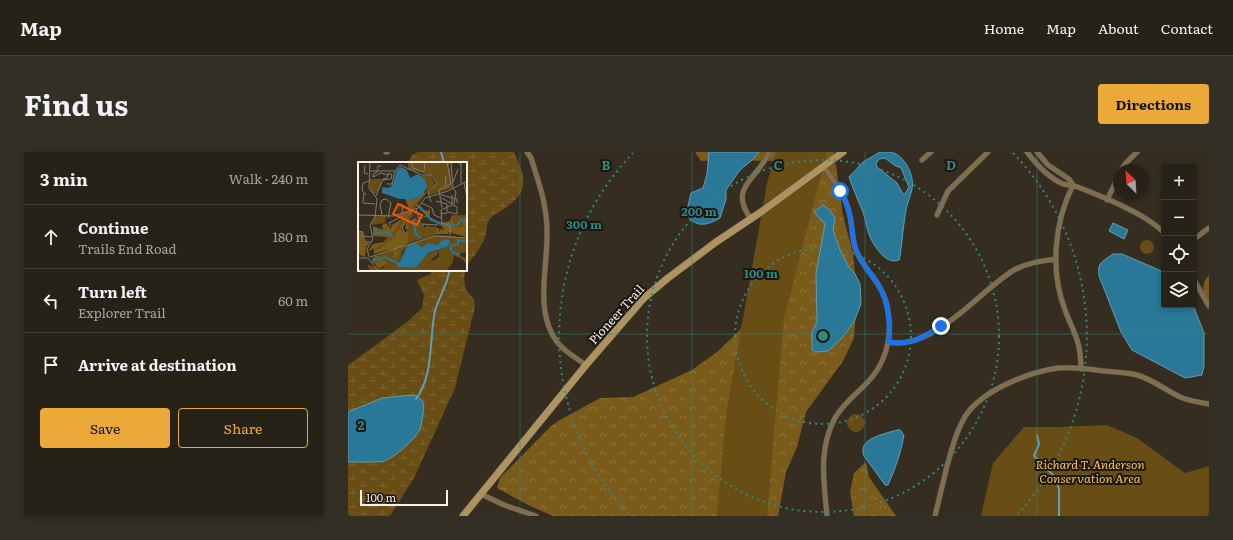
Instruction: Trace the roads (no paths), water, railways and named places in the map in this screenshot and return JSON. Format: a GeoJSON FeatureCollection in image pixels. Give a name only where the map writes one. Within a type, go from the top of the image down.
{"type":"FeatureCollection","features":[{"type":"Feature","properties":{"kind":"main road","name":"Pioneer Trail"},"geometry":{"type":"LineString","coordinates":[[462,516],[586,365],[644,298],[674,273],[716,242],[762,212],[843,152]]}},
{"type":"Feature","properties":{"kind":"street"},"geometry":{"type":"LineString","coordinates":[[527,152],[531,158],[545,204],[547,233],[544,306],[549,325],[557,342],[568,353],[586,365]]}},
{"type":"Feature","properties":{"kind":"street"},"geometry":{"type":"LineString","coordinates":[[751,219],[743,204],[744,189],[770,152]]}},
{"type":"Feature","properties":{"kind":"street"},"geometry":{"type":"LineString","coordinates":[[922,160],[931,152]]}},
{"type":"Feature","properties":{"kind":"street"},"geometry":{"type":"LineString","coordinates":[[937,215],[948,190],[988,152]]}},
{"type":"Feature","properties":{"kind":"street"},"geometry":{"type":"LineString","coordinates":[[1027,152],[1041,169],[1064,184],[1073,185],[1107,200],[1151,222],[1161,230]]}},
{"type":"Feature","properties":{"kind":"street"},"geometry":{"type":"LineString","coordinates":[[1037,152],[1048,165],[1069,179],[1073,185]]}},
{"type":"Feature","properties":{"kind":"street"},"geometry":{"type":"LineString","coordinates":[[1125,164],[1137,152]]}},
{"type":"Feature","properties":{"kind":"street"},"geometry":{"type":"LineString","coordinates":[[824,167],[844,198],[849,212],[856,251],[886,299],[890,325],[889,342],[884,358],[877,371],[867,384],[844,406],[836,417],[829,432],[824,449],[823,466],[827,516]]}},
{"type":"Feature","properties":{"kind":"street"},"geometry":{"type":"LineString","coordinates":[[1073,185],[1069,194],[1056,242],[1056,260],[1060,293],[1065,310],[1080,346],[1081,369]]}},
{"type":"Feature","properties":{"kind":"street"},"geometry":{"type":"LineString","coordinates":[[1107,200],[1113,188]]}},
{"type":"Feature","properties":{"kind":"street"},"geometry":{"type":"LineString","coordinates":[[1197,238],[1209,228]]}},
{"type":"Feature","properties":{"kind":"street"},"geometry":{"type":"LineString","coordinates":[[889,342],[899,344],[915,341],[961,313],[1014,271],[1028,264],[1056,260]]}},
{"type":"Feature","properties":{"kind":"street"},"geometry":{"type":"LineString","coordinates":[[1197,285],[1209,306]]}},
{"type":"Feature","properties":{"kind":"street"},"geometry":{"type":"LineString","coordinates":[[935,516],[954,441],[966,414],[976,403],[994,390],[1030,375],[1045,370],[1060,368],[1136,375],[1148,379],[1180,397],[1191,401],[1209,404]]}},
{"type":"Feature","properties":{"kind":"street"},"geometry":{"type":"LineString","coordinates":[[480,494],[504,505],[536,516]]}},
{"type":"Feature","properties":{"kind":"water"},"geometry":{"type":"Polygon","coordinates":[[[709,152],[759,152],[740,170],[726,190],[726,199],[720,218],[707,224],[699,224],[688,217],[687,210],[691,193],[703,188],[707,174],[709,152]]]}},
{"type":"Feature","properties":{"kind":"water"},"geometry":{"type":"Polygon","coordinates":[[[880,152],[890,152],[900,157],[904,161],[910,172],[912,178],[912,189],[906,212],[899,260],[890,260],[882,255],[873,243],[870,236],[863,212],[849,177],[863,162],[880,152]],[[885,158],[879,159],[876,164],[877,167],[897,183],[903,194],[905,194],[909,187],[901,168],[885,158]]]}},
{"type":"Feature","properties":{"kind":"water"},"geometry":{"type":"Polygon","coordinates":[[[823,205],[830,210],[835,218],[833,230],[840,250],[860,284],[861,304],[854,322],[842,338],[828,351],[817,352],[812,350],[812,332],[817,322],[816,273],[825,224],[814,212],[823,205]]]}},
{"type":"Feature","properties":{"kind":"water"},"geometry":{"type":"Polygon","coordinates":[[[1113,223],[1128,230],[1124,239],[1109,231],[1113,223]]]}},
{"type":"Feature","properties":{"kind":"water"},"geometry":{"type":"Polygon","coordinates":[[[1113,254],[1122,254],[1161,271],[1161,308],[1194,308],[1204,333],[1204,366],[1202,375],[1185,378],[1132,350],[1121,332],[1099,276],[1099,268],[1103,261],[1113,254]]]}},
{"type":"Feature","properties":{"kind":"water"},"geometry":{"type":"Polygon","coordinates":[[[412,395],[421,399],[424,410],[420,429],[413,439],[397,454],[381,462],[348,462],[348,412],[382,398],[412,395]]]}},
{"type":"Feature","properties":{"kind":"water"},"geometry":{"type":"Polygon","coordinates":[[[900,430],[904,435],[903,442],[891,479],[888,485],[885,485],[864,456],[863,450],[868,441],[873,438],[900,430]]]}},
{"type":"Feature","properties":{"kind":"waterway"},"geometry":{"type":"LineString","coordinates":[[441,152],[444,162]]}},
{"type":"Feature","properties":{"kind":"waterway"},"geometry":{"type":"LineString","coordinates":[[416,399],[426,379],[435,311],[450,271]]}},
{"type":"Feature","properties":{"kind":"waterway"},"geometry":{"type":"LineString","coordinates":[[1037,435],[1039,444],[1034,456],[1055,477],[1059,489],[1059,516]]}},
{"type":"Feature","properties":{"kind":"park label","name":"Richard T. Anderson Conservation Area"},"geometry":{"type":"Point","coordinates":[1090,471]}}]}
